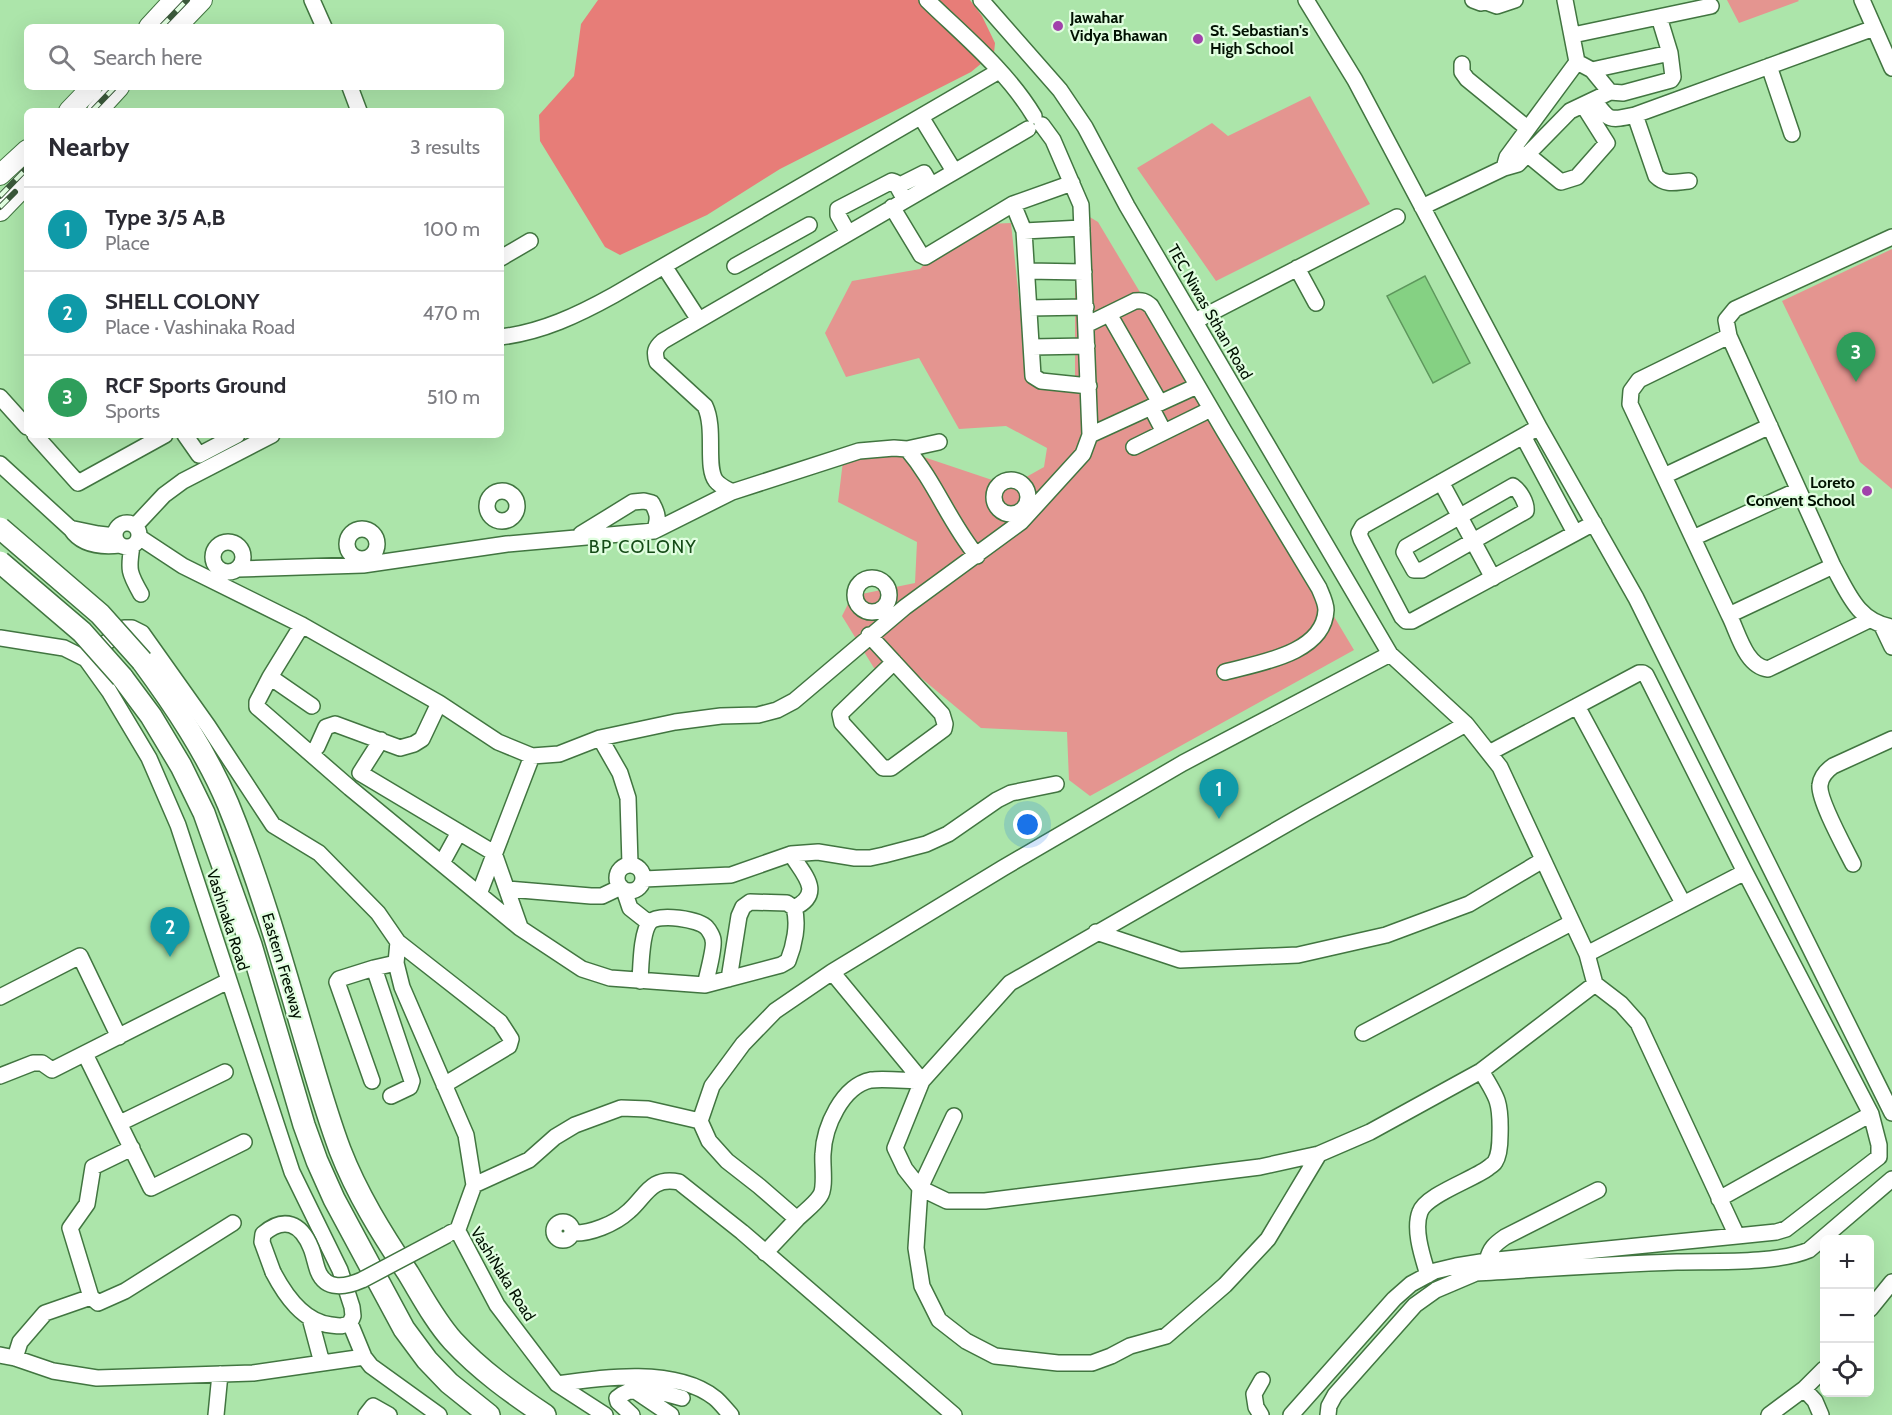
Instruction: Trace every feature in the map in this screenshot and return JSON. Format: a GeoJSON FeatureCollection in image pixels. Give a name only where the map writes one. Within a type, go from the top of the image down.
{"type":"FeatureCollection","features":[{"type":"Feature","properties":{"kind":"highway","name":"Eastern Freeway"},"geometry":{"type":"LineString","coordinates":[[0,528],[100,614],[142,661],[172,702],[198,745],[227,802],[276,937],[328,1117],[345,1161],[376,1223],[451,1339],[490,1376],[545,1415]]}},
{"type":"Feature","properties":{"kind":"highway","name":"Eastern Freeway"},"geometry":{"type":"LineString","coordinates":[[0,562],[82,632],[122,677],[151,716],[181,766],[204,813],[251,945],[304,1125],[334,1199],[404,1329],[449,1383],[489,1415]]}},
{"type":"Feature","properties":{"kind":"main road"},"geometry":{"type":"LineString","coordinates":[[153,24],[174,0]]}},
{"type":"Feature","properties":{"kind":"main road"},"geometry":{"type":"LineString","coordinates":[[179,24],[202,0]]}},
{"type":"Feature","properties":{"kind":"main road"},"geometry":{"type":"LineString","coordinates":[[72,108],[89,90]]}},
{"type":"Feature","properties":{"kind":"main road"},"geometry":{"type":"LineString","coordinates":[[99,108],[110,90]]}},
{"type":"Feature","properties":{"kind":"main road"},"geometry":{"type":"LineString","coordinates":[[0,175],[24,153]]}},
{"type":"Feature","properties":{"kind":"main road"},"geometry":{"type":"LineString","coordinates":[[2,206],[24,186]]}},
{"type":"Feature","properties":{"kind":"street"},"geometry":{"type":"LineString","coordinates":[[312,0],[323,24]]}},
{"type":"Feature","properties":{"kind":"street"},"geometry":{"type":"LineString","coordinates":[[0,464],[71,529],[128,538],[302,625],[439,703],[498,742],[532,756],[559,754],[600,738],[675,722],[721,716],[758,715],[777,710],[794,701],[905,606],[977,556],[1028,510],[1083,454],[1090,435],[1081,205],[1053,140],[1035,123],[1023,98],[927,0]]}},
{"type":"Feature","properties":{"kind":"street","name":"TEC Niwas Sthan Road"},"geometry":{"type":"LineString","coordinates":[[981,0],[1060,90],[1085,127],[1127,206],[1390,654],[1466,724],[1500,767],[1587,954],[1595,984]]}},
{"type":"Feature","properties":{"kind":"street"},"geometry":{"type":"LineString","coordinates":[[1306,0],[1355,80],[1539,427],[1642,609],[1892,1113]]}},
{"type":"Feature","properties":{"kind":"street"},"geometry":{"type":"LineString","coordinates":[[1481,1],[1497,6],[1515,0]]}},
{"type":"Feature","properties":{"kind":"street"},"geometry":{"type":"LineString","coordinates":[[1504,168],[1507,157],[1576,62],[1565,0]]}},
{"type":"Feature","properties":{"kind":"street"},"geometry":{"type":"LineString","coordinates":[[1862,0],[1892,68]]}},
{"type":"Feature","properties":{"kind":"street"},"geometry":{"type":"LineString","coordinates":[[1573,35],[1659,17],[1683,6],[1711,6]]}},
{"type":"Feature","properties":{"kind":"street"},"geometry":{"type":"LineString","coordinates":[[1422,207],[1504,168],[1518,164],[1570,111],[1610,92],[1623,93],[1671,80],[1673,77],[1670,53],[1659,17]]}},
{"type":"Feature","properties":{"kind":"street"},"geometry":{"type":"LineString","coordinates":[[1588,103],[1606,116],[1616,119],[1635,115],[1874,28]]}},
{"type":"Feature","properties":{"kind":"street"},"geometry":{"type":"LineString","coordinates":[[1592,70],[1670,53]]}},
{"type":"Feature","properties":{"kind":"street"},"geometry":{"type":"LineString","coordinates":[[1576,62],[1592,70],[1610,92]]}},
{"type":"Feature","properties":{"kind":"street"},"geometry":{"type":"LineString","coordinates":[[1462,64],[1462,72],[1467,79],[1527,128]]}},
{"type":"Feature","properties":{"kind":"street"},"geometry":{"type":"LineString","coordinates":[[1769,66],[1792,134]]}},
{"type":"Feature","properties":{"kind":"street"},"geometry":{"type":"LineString","coordinates":[[504,336],[543,328],[577,315],[999,71]]}},
{"type":"Feature","properties":{"kind":"street"},"geometry":{"type":"LineString","coordinates":[[351,90],[358,108]]}},
{"type":"Feature","properties":{"kind":"street"},"geometry":{"type":"LineString","coordinates":[[1527,154],[1561,182],[1577,177],[1607,143],[1588,103]]}},
{"type":"Feature","properties":{"kind":"street"},"geometry":{"type":"LineString","coordinates":[[1635,115],[1656,176],[1662,182],[1668,183],[1689,181]]}},
{"type":"Feature","properties":{"kind":"street"},"geometry":{"type":"LineString","coordinates":[[921,117],[954,171]]}},
{"type":"Feature","properties":{"kind":"street"},"geometry":{"type":"LineString","coordinates":[[732,492],[716,481],[711,471],[711,425],[705,406],[657,362],[654,353],[657,346],[848,233],[898,198],[931,184],[1035,123]]}},
{"type":"Feature","properties":{"kind":"street"},"geometry":{"type":"LineString","coordinates":[[848,233],[838,215],[838,209],[889,182],[895,182],[898,198],[921,255],[925,257],[1014,204],[1072,183]]}},
{"type":"Feature","properties":{"kind":"street"},"geometry":{"type":"LineString","coordinates":[[1014,204],[1024,231],[1033,376],[1041,381],[1089,387]]}},
{"type":"Feature","properties":{"kind":"street"},"geometry":{"type":"LineString","coordinates":[[1195,321],[1397,216]]}},
{"type":"Feature","properties":{"kind":"street"},"geometry":{"type":"LineString","coordinates":[[762,283],[742,262],[809,225]]}},
{"type":"Feature","properties":{"kind":"street"},"geometry":{"type":"LineString","coordinates":[[1024,231],[1082,228]]}},
{"type":"Feature","properties":{"kind":"street"},"geometry":{"type":"LineString","coordinates":[[791,235],[805,258]]}},
{"type":"Feature","properties":{"kind":"street"},"geometry":{"type":"LineString","coordinates":[[1892,237],[1735,309],[1726,320],[1729,336],[1833,566],[1853,602],[1881,624],[1892,647]]}},
{"type":"Feature","properties":{"kind":"street"},"geometry":{"type":"LineString","coordinates":[[504,256],[530,241]]}},
{"type":"Feature","properties":{"kind":"street"},"geometry":{"type":"LineString","coordinates":[[664,266],[699,320]]}},
{"type":"Feature","properties":{"kind":"street"},"geometry":{"type":"LineString","coordinates":[[1297,268],[1316,303]]}},
{"type":"Feature","properties":{"kind":"street"},"geometry":{"type":"LineString","coordinates":[[1027,271],[1084,272]]}},
{"type":"Feature","properties":{"kind":"street"},"geometry":{"type":"LineString","coordinates":[[1086,325],[1135,301],[1146,301],[1153,309],[1319,588],[1326,609],[1322,626],[1315,638],[1291,653],[1225,672]]}},
{"type":"Feature","properties":{"kind":"street"},"geometry":{"type":"LineString","coordinates":[[1029,308],[1086,307]]}},
{"type":"Feature","properties":{"kind":"street"},"geometry":{"type":"LineString","coordinates":[[1109,314],[1155,405],[1164,432]]}},
{"type":"Feature","properties":{"kind":"street"},"geometry":{"type":"LineString","coordinates":[[1729,336],[1639,380],[1631,391],[1630,404],[1749,657],[1755,664],[1768,669],[1881,624]]}},
{"type":"Feature","properties":{"kind":"street"},"geometry":{"type":"LineString","coordinates":[[1032,347],[1087,346]]}},
{"type":"Feature","properties":{"kind":"street"},"geometry":{"type":"LineString","coordinates":[[1090,435],[1197,386]]}},
{"type":"Feature","properties":{"kind":"street"},"geometry":{"type":"LineString","coordinates":[[0,397],[24,424]]}},
{"type":"Feature","properties":{"kind":"street"},"geometry":{"type":"LineString","coordinates":[[1134,447],[1203,413]]}},
{"type":"Feature","properties":{"kind":"street"},"geometry":{"type":"LineString","coordinates":[[1664,476],[1770,426]]}},
{"type":"Feature","properties":{"kind":"street"},"geometry":{"type":"LineString","coordinates":[[1539,427],[1363,526],[1359,533],[1361,539],[1402,617],[1406,621],[1412,621],[1594,523]]}},
{"type":"Feature","properties":{"kind":"street"},"geometry":{"type":"LineString","coordinates":[[1523,436],[1575,533]]}},
{"type":"Feature","properties":{"kind":"street"},"geometry":{"type":"LineString","coordinates":[[37,438],[78,483],[160,438]]}},
{"type":"Feature","properties":{"kind":"street"},"geometry":{"type":"LineString","coordinates":[[187,438],[199,455],[231,438]]}},
{"type":"Feature","properties":{"kind":"street"},"geometry":{"type":"LineString","coordinates":[[141,594],[131,576],[128,538],[164,495],[183,481],[266,438]]}},
{"type":"Feature","properties":{"kind":"street"},"geometry":{"type":"LineString","coordinates":[[183,566],[228,573],[238,569],[363,562],[507,544],[654,531],[732,492],[860,451],[894,447],[907,449],[939,442]]}},
{"type":"Feature","properties":{"kind":"street"},"geometry":{"type":"LineString","coordinates":[[907,449],[924,469],[962,538],[977,556]]}},
{"type":"Feature","properties":{"kind":"street"},"geometry":{"type":"LineString","coordinates":[[1441,482],[1492,578]]}},
{"type":"Feature","properties":{"kind":"street"},"geometry":{"type":"LineString","coordinates":[[1514,486],[1526,504],[1526,511],[1418,571],[1414,570],[1404,552],[1406,547],[1460,517],[1514,486]]}},
{"type":"Feature","properties":{"kind":"street"},"geometry":{"type":"LineString","coordinates":[[1693,538],[1798,490]]}},
{"type":"Feature","properties":{"kind":"street"},"geometry":{"type":"LineString","coordinates":[[577,537],[633,502],[644,501],[652,503],[657,511],[659,521],[654,531]]}},
{"type":"Feature","properties":{"kind":"street"},"geometry":{"type":"LineString","coordinates":[[503,521],[507,544]]}},
{"type":"Feature","properties":{"kind":"street"},"geometry":{"type":"LineString","coordinates":[[219,570],[213,561],[213,556],[217,547],[226,542],[235,544],[242,551],[243,561],[238,569]]}},
{"type":"Feature","properties":{"kind":"street"},"geometry":{"type":"LineString","coordinates":[[1729,615],[1833,566]]}},
{"type":"Feature","properties":{"kind":"street"},"geometry":{"type":"LineString","coordinates":[[865,611],[870,612],[885,606],[888,596],[886,586],[878,580],[867,579],[857,586],[856,603],[865,611],[873,632],[894,662],[942,714],[945,724],[944,729],[887,769],[883,768],[840,718],[840,714],[894,662]]}},
{"type":"Feature","properties":{"kind":"street"},"geometry":{"type":"LineString","coordinates":[[888,596],[905,606]]}},
{"type":"Feature","properties":{"kind":"street"},"geometry":{"type":"LineString","coordinates":[[302,625],[270,677],[257,702],[257,707],[350,788],[520,928],[582,969],[610,978],[705,985],[729,979],[781,965],[788,961],[791,953],[797,917],[795,908],[787,903],[750,902],[743,907],[739,916],[729,979]]}},
{"type":"Feature","properties":{"kind":"street"},"geometry":{"type":"LineString","coordinates":[[86,659],[124,628],[132,628],[142,633],[208,726],[273,825],[319,852],[378,913],[398,942],[500,1022],[511,1038],[509,1046],[444,1085]]}},
{"type":"Feature","properties":{"kind":"street","name":"Vashinaka Road"},"geometry":{"type":"LineString","coordinates":[[0,638],[64,648],[86,659],[110,691],[149,758],[178,825],[292,1172],[340,1270],[352,1308],[353,1316],[350,1323],[340,1326],[321,1324],[296,1306],[279,1285],[262,1242],[263,1234],[279,1224],[289,1224],[305,1236],[318,1273],[332,1285],[341,1286],[349,1286],[362,1280],[452,1234]]}},
{"type":"Feature","properties":{"kind":"street"},"geometry":{"type":"LineString","coordinates":[[797,1219],[727,1161],[709,1141],[700,1121],[712,1086],[743,1044],[775,1011],[832,972],[1183,763],[1390,654]]}},
{"type":"Feature","properties":{"kind":"street"},"geometry":{"type":"LineString","coordinates":[[1292,1415],[1394,1299],[1411,1284],[1435,1271],[1487,1261],[1776,1232],[1786,1229],[1879,1157],[1879,1145],[1871,1114],[1646,675],[1639,673],[1489,753]]}},
{"type":"Feature","properties":{"kind":"street"},"geometry":{"type":"LineString","coordinates":[[270,677],[312,706]]}},
{"type":"Feature","properties":{"kind":"street"},"geometry":{"type":"LineString","coordinates":[[317,747],[326,727],[335,724],[400,748],[414,744],[422,739],[439,703]]}},
{"type":"Feature","properties":{"kind":"street"},"geometry":{"type":"LineString","coordinates":[[1577,706],[1683,903]]}},
{"type":"Feature","properties":{"kind":"street"},"geometry":{"type":"LineString","coordinates":[[1466,724],[1096,932],[1010,983],[922,1081],[895,1148],[905,1169],[920,1188],[947,1201],[985,1201],[1260,1167],[1319,1154],[1379,1127],[1481,1071],[1595,984],[1621,1004],[1638,1023],[1737,1236]]}},
{"type":"Feature","properties":{"kind":"street"},"geometry":{"type":"LineString","coordinates":[[600,738],[620,773],[628,798],[630,864]]}},
{"type":"Feature","properties":{"kind":"street"},"geometry":{"type":"LineString","coordinates":[[1853,864],[1820,793],[1821,779],[1833,766],[1892,739]]}},
{"type":"Feature","properties":{"kind":"street"},"geometry":{"type":"LineString","coordinates":[[350,788],[381,741]]}},
{"type":"Feature","properties":{"kind":"street"},"geometry":{"type":"LineString","coordinates":[[479,894],[532,756]]}},
{"type":"Feature","properties":{"kind":"street"},"geometry":{"type":"LineString","coordinates":[[360,773],[495,853],[520,928]]}},
{"type":"Feature","properties":{"kind":"street"},"geometry":{"type":"LineString","coordinates":[[644,879],[731,875],[791,854],[818,852],[870,858],[926,844],[948,834],[1011,793],[1056,784]]}},
{"type":"Feature","properties":{"kind":"street"},"geometry":{"type":"LineString","coordinates":[[442,864],[459,832]]}},
{"type":"Feature","properties":{"kind":"street"},"geometry":{"type":"LineString","coordinates":[[791,854],[808,881],[810,890],[810,895],[795,908]]}},
{"type":"Feature","properties":{"kind":"street"},"geometry":{"type":"LineString","coordinates":[[1096,932],[1180,960],[1298,955],[1386,936],[1469,904],[1543,860]]}},
{"type":"Feature","properties":{"kind":"street"},"geometry":{"type":"LineString","coordinates":[[507,889],[591,896],[602,896],[622,889],[628,892],[637,890],[644,879],[639,867],[630,864],[622,867],[617,875],[618,884],[622,889],[630,908],[650,923]]}},
{"type":"Feature","properties":{"kind":"street"},"geometry":{"type":"LineString","coordinates":[[1587,954],[1745,872]]}},
{"type":"Feature","properties":{"kind":"street"},"geometry":{"type":"LineString","coordinates":[[640,981],[645,935],[650,923],[658,917],[698,922],[707,928],[714,941],[705,985]]}},
{"type":"Feature","properties":{"kind":"street"},"geometry":{"type":"LineString","coordinates":[[1363,1033],[1571,923]]}},
{"type":"Feature","properties":{"kind":"street"},"geometry":{"type":"LineString","coordinates":[[398,942],[396,963],[412,1012],[466,1135],[471,1159],[474,1185],[452,1234]]}},
{"type":"Feature","properties":{"kind":"street"},"geometry":{"type":"LineString","coordinates":[[0,997],[80,956],[119,1037]]}},
{"type":"Feature","properties":{"kind":"street"},"geometry":{"type":"LineString","coordinates":[[372,1081],[337,984],[339,979],[396,963]]}},
{"type":"Feature","properties":{"kind":"street"},"geometry":{"type":"LineString","coordinates":[[374,968],[412,1081],[410,1087],[391,1096]]}},
{"type":"Feature","properties":{"kind":"street"},"geometry":{"type":"LineString","coordinates":[[832,972],[922,1081]]}},
{"type":"Feature","properties":{"kind":"street"},"geometry":{"type":"LineString","coordinates":[[0,1076],[33,1063],[42,1063],[52,1070],[228,981]]}},
{"type":"Feature","properties":{"kind":"street"},"geometry":{"type":"LineString","coordinates":[[85,1054],[151,1188],[244,1142]]}},
{"type":"Feature","properties":{"kind":"street"},"geometry":{"type":"LineString","coordinates":[[1428,1275],[1420,1251],[1419,1213],[1425,1204],[1478,1175],[1495,1162],[1500,1140],[1501,1110],[1496,1095],[1481,1071]]}},
{"type":"Feature","properties":{"kind":"street"},"geometry":{"type":"LineString","coordinates":[[120,1123],[225,1072]]}},
{"type":"Feature","properties":{"kind":"street"},"geometry":{"type":"LineString","coordinates":[[765,1253],[820,1196],[826,1129],[831,1116],[850,1092],[871,1080],[922,1081]]}},
{"type":"Feature","properties":{"kind":"street"},"geometry":{"type":"LineString","coordinates":[[474,1185],[529,1160],[555,1137],[575,1125],[621,1108],[648,1109],[700,1121]]}},
{"type":"Feature","properties":{"kind":"street"},"geometry":{"type":"LineString","coordinates":[[1719,1199],[1871,1114]]}},
{"type":"Feature","properties":{"kind":"street"},"geometry":{"type":"LineString","coordinates":[[954,1116],[920,1188],[916,1248],[922,1286],[939,1320],[966,1341],[995,1356],[1058,1363],[1092,1363],[1130,1346],[1166,1336],[1225,1285],[1268,1239],[1319,1154]]}},
{"type":"Feature","properties":{"kind":"street"},"geometry":{"type":"LineString","coordinates":[[132,1148],[93,1167],[87,1204],[70,1228],[92,1297],[98,1303],[125,1291],[234,1223]]}},
{"type":"Feature","properties":{"kind":"street"},"geometry":{"type":"LineString","coordinates":[[1328,1415],[1329,1406],[1335,1395],[1415,1305],[1436,1290],[1455,1281],[1476,1273],[1751,1259],[1799,1254],[1809,1250],[1892,1179]]}},
{"type":"Feature","properties":{"kind":"street"},"geometry":{"type":"LineString","coordinates":[[572,1233],[586,1233],[617,1220],[629,1212],[650,1188],[658,1183],[670,1180],[679,1182],[954,1415]]}},
{"type":"Feature","properties":{"kind":"street"},"geometry":{"type":"LineString","coordinates":[[1487,1261],[1489,1250],[1495,1243],[1598,1190]]}},
{"type":"Feature","properties":{"kind":"street","name":"VashiNaka Road"},"geometry":{"type":"LineString","coordinates":[[452,1234],[463,1238],[497,1305],[557,1384],[605,1415]]}},
{"type":"Feature","properties":{"kind":"street"},"geometry":{"type":"LineString","coordinates":[[1874,1303],[1892,1282]]}},
{"type":"Feature","properties":{"kind":"street"},"geometry":{"type":"LineString","coordinates":[[92,1297],[45,1313],[8,1357],[53,1371],[96,1378],[253,1373],[364,1357]]}},
{"type":"Feature","properties":{"kind":"street"},"geometry":{"type":"LineString","coordinates":[[310,1318],[322,1363]]}},
{"type":"Feature","properties":{"kind":"street"},"geometry":{"type":"LineString","coordinates":[[350,1323],[364,1357],[371,1366],[439,1415]]}},
{"type":"Feature","properties":{"kind":"street"},"geometry":{"type":"LineString","coordinates":[[1769,1415],[1804,1389],[1820,1373]]}},
{"type":"Feature","properties":{"kind":"street"},"geometry":{"type":"LineString","coordinates":[[216,1415],[220,1374]]}},
{"type":"Feature","properties":{"kind":"street"},"geometry":{"type":"LineString","coordinates":[[557,1384],[606,1377],[650,1377],[687,1383],[715,1398],[731,1415]]}},
{"type":"Feature","properties":{"kind":"street"},"geometry":{"type":"LineString","coordinates":[[1261,1415],[1256,1407],[1254,1394],[1262,1380]]}},
{"type":"Feature","properties":{"kind":"street"},"geometry":{"type":"LineString","coordinates":[[632,1415],[618,1402],[617,1398],[622,1394],[645,1389],[682,1398]]}},
{"type":"Feature","properties":{"kind":"street"},"geometry":{"type":"LineString","coordinates":[[1804,1389],[1815,1401],[1821,1415]]}},
{"type":"Feature","properties":{"kind":"street"},"geometry":{"type":"LineString","coordinates":[[634,1390],[671,1415]]}},
{"type":"Feature","properties":{"kind":"street"},"geometry":{"type":"LineString","coordinates":[[366,1415],[373,1406],[389,1415]]}},
{"type":"Feature","properties":{"kind":"shaded area"},"geometry":{"type":"Polygon","coordinates":[[[598,0],[970,0],[982,16],[995,43],[994,53],[971,72],[780,169],[707,215],[620,255],[605,247],[540,141],[539,115],[574,76],[581,24],[598,0]]]}},
{"type":"Feature","properties":{"kind":"shaded area"},"geometry":{"type":"Polygon","coordinates":[[[1727,0],[1798,0],[1799,1],[1739,23],[1727,0]]]}},
{"type":"Feature","properties":{"kind":"shaded area"},"geometry":{"type":"Polygon","coordinates":[[[1310,96],[1370,204],[1216,281],[1137,168],[1212,123],[1228,136],[1310,96]]]}},
{"type":"Feature","properties":{"kind":"shaded area"},"geometry":{"type":"Polygon","coordinates":[[[1083,213],[1098,222],[1354,650],[1090,796],[1069,780],[1067,732],[981,728],[920,677],[874,668],[842,616],[852,596],[915,583],[917,542],[838,502],[843,461],[888,445],[1010,486],[1044,467],[1047,448],[1006,426],[959,429],[919,358],[846,377],[825,333],[852,281],[920,269],[962,225],[1011,223],[1026,366],[1075,387],[1075,230],[1083,213]]]}},
{"type":"Feature","properties":{"kind":"shaded area"},"geometry":{"type":"Polygon","coordinates":[[[1892,249],[1892,489],[1860,462],[1782,301],[1892,249]]]}},
{"type":"Feature","properties":{"kind":"shaded area"},"geometry":{"type":"Polygon","coordinates":[[[1425,276],[1470,363],[1433,383],[1387,296],[1425,276]]]}},
{"type":"Feature","properties":{"kind":"railway"},"geometry":{"type":"LineString","coordinates":[[164,24],[187,0]]}},
{"type":"Feature","properties":{"kind":"railway"},"geometry":{"type":"LineString","coordinates":[[95,108],[112,90]]}},
{"type":"Feature","properties":{"kind":"railway"},"geometry":{"type":"LineString","coordinates":[[0,196],[24,171]]}},
{"type":"Feature","properties":{"kind":"railway"},"geometry":{"type":"LineString","coordinates":[[0,207],[15,192]]}},
{"type":"Feature","properties":{"kind":"place","name":"Jawahar Vidya Bhawan"},"geometry":{"type":"Point","coordinates":[1058,26]}},
{"type":"Feature","properties":{"kind":"place","name":"St. Sebastian's High School"},"geometry":{"type":"Point","coordinates":[1198,39]}},
{"type":"Feature","properties":{"kind":"place","name":"RCF Sports Ground"},"geometry":{"type":"Point","coordinates":[1856,382]}},
{"type":"Feature","properties":{"kind":"place","name":"Loreto Convent School"},"geometry":{"type":"Point","coordinates":[1867,491]}},
{"type":"Feature","properties":{"kind":"place","name":"Type 3/5 A,B"},"geometry":{"type":"Point","coordinates":[1219,819]}},
{"type":"Feature","properties":{"kind":"place","name":"SHELL COLONY"},"geometry":{"type":"Point","coordinates":[170,957]}},
{"type":"Feature","properties":{"kind":"district","name":"BP COLONY"},"geometry":{"type":"Point","coordinates":[643,547]}}]}
